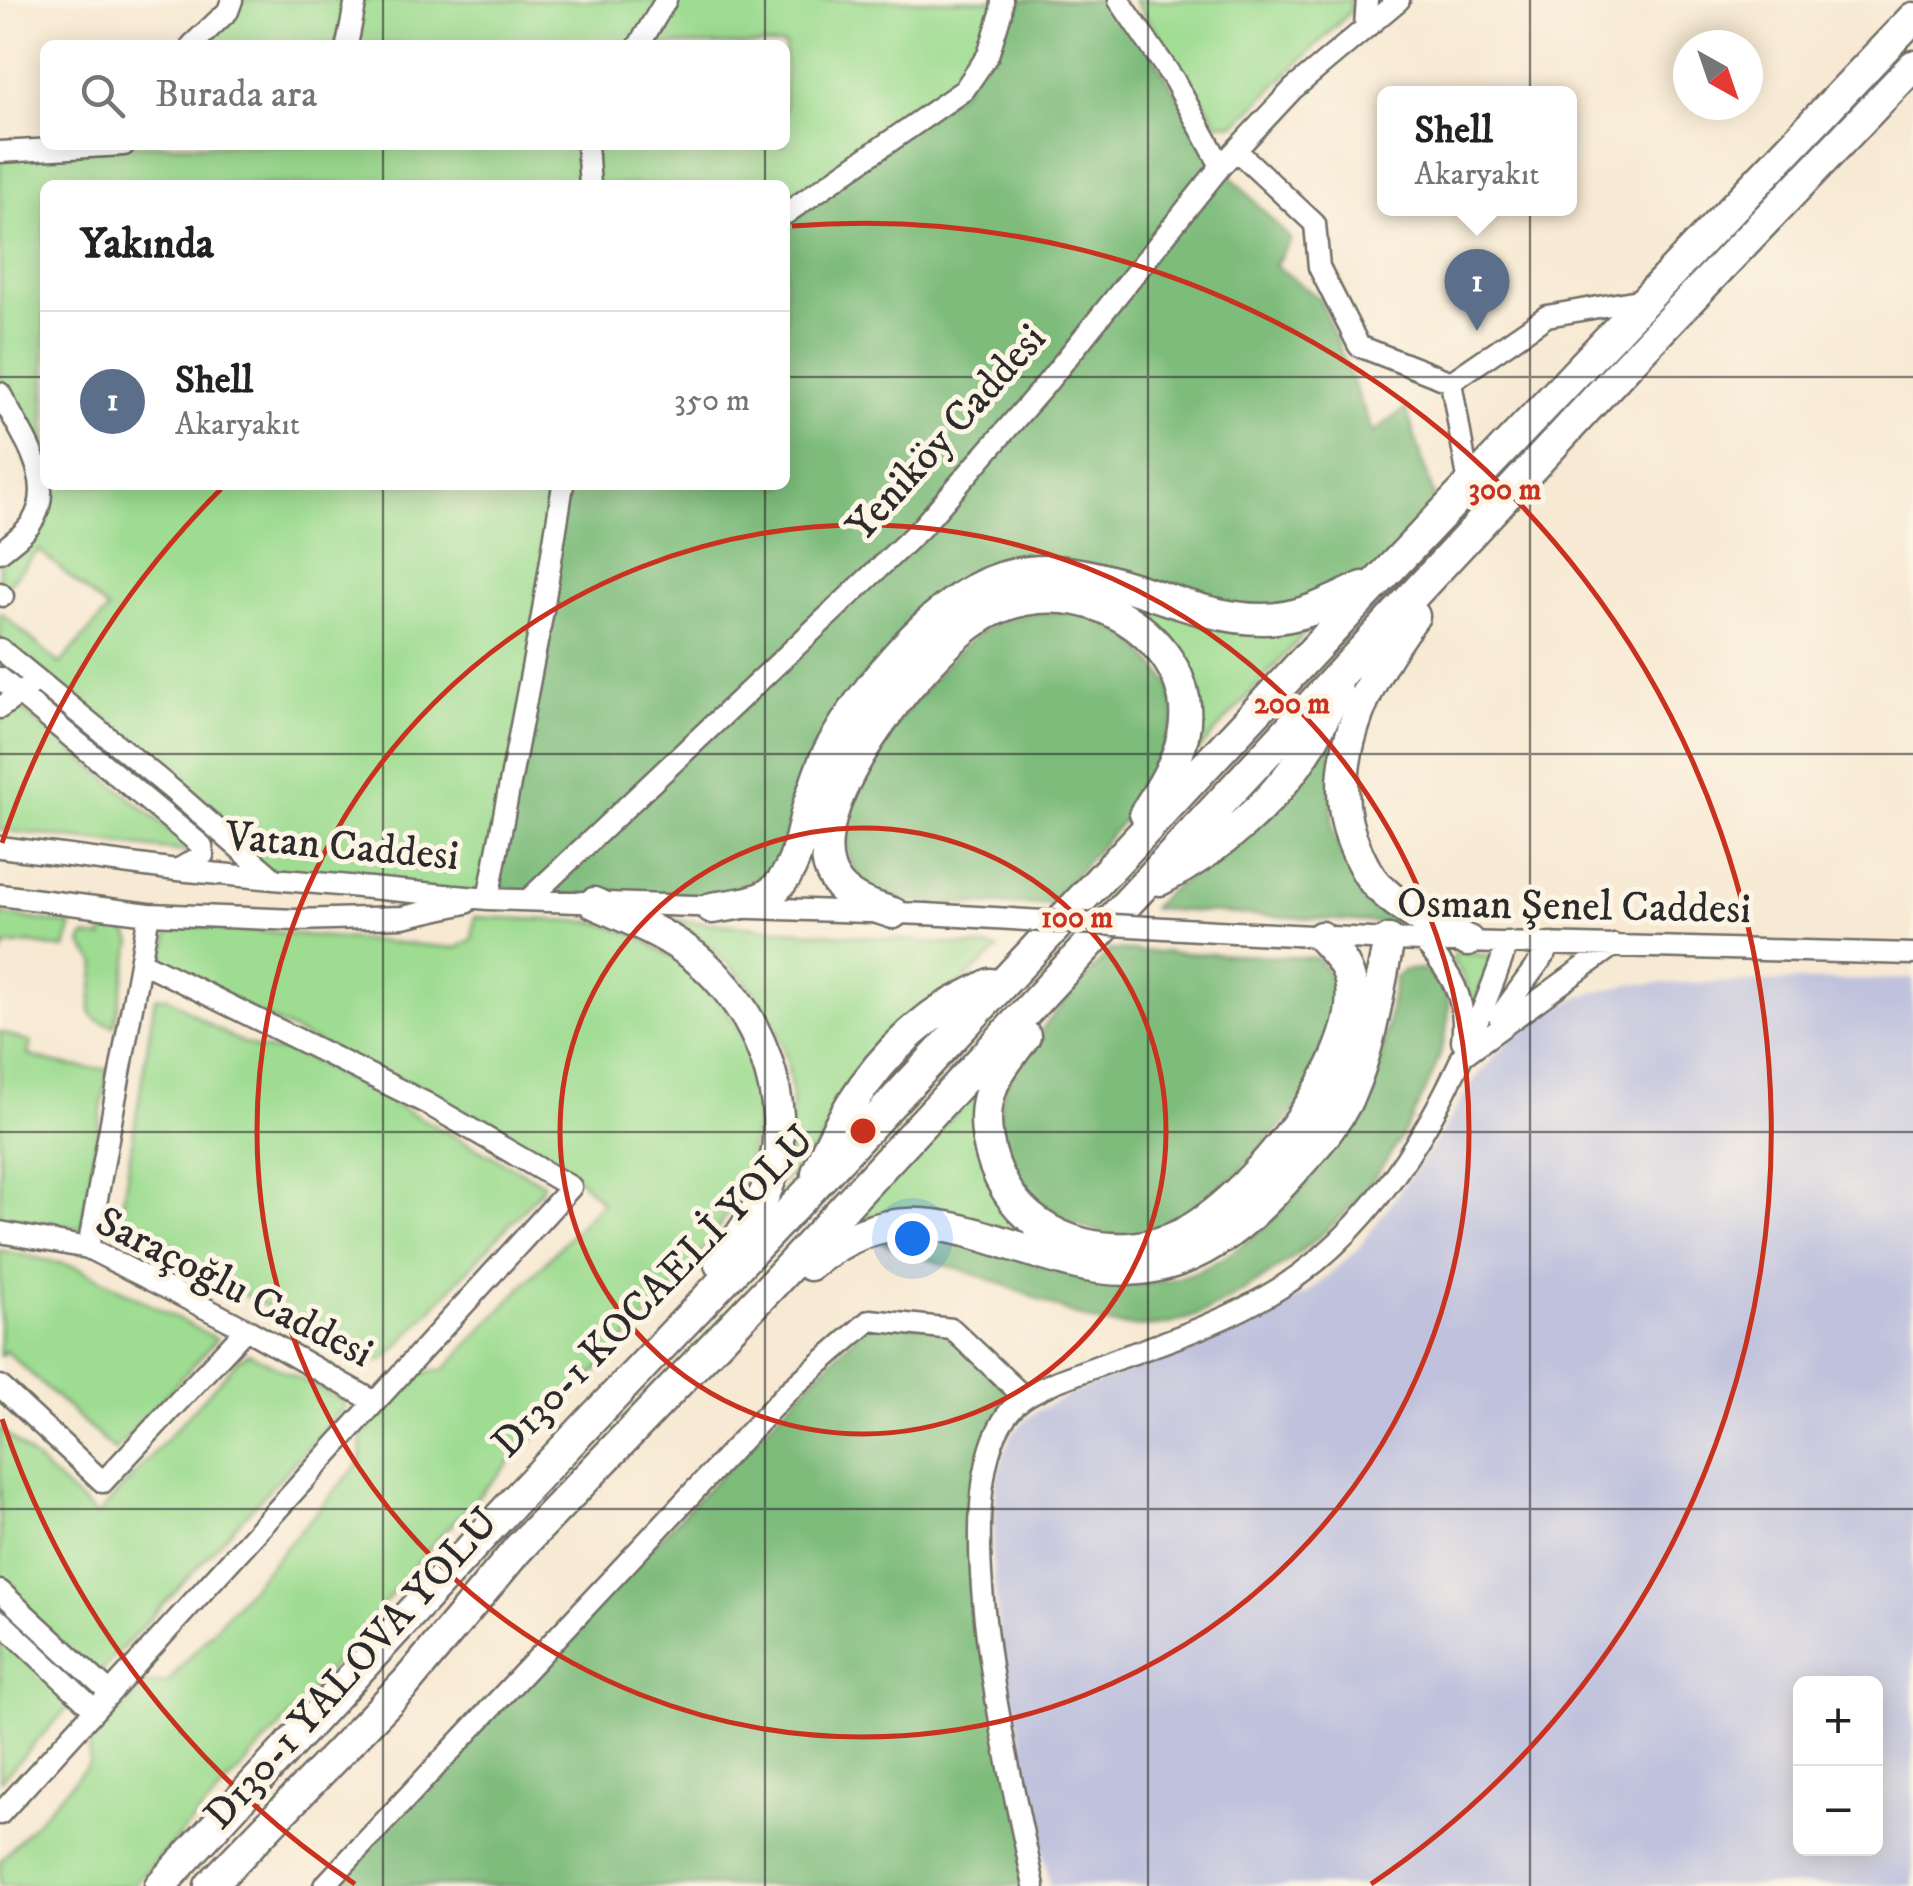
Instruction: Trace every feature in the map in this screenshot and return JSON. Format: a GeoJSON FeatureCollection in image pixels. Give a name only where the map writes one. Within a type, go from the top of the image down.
{"type":"FeatureCollection","features":[{"type":"Feature","properties":{"kind":"highway","name":"D130-1 KOCAELİ YOLU"},"geometry":{"type":"LineString","coordinates":[[160,1886],[649,1357],[1913,18]]}},
{"type":"Feature","properties":{"kind":"highway"},"geometry":{"type":"LineString","coordinates":[[1468,941],[1402,907],[1378,888],[1352,841],[1344,813],[1342,780],[1357,715],[1397,638],[1532,468],[1913,66]]}},
{"type":"Feature","properties":{"kind":"highway","name":"D130-1 YALOVA YOLU"},"geometry":{"type":"LineString","coordinates":[[210,1886],[406,1683],[518,1548],[773,1284],[1135,892],[1176,871],[1258,810],[1309,746],[1358,655],[1532,468]]}},
{"type":"Feature","properties":{"kind":"highway"},"geometry":{"type":"LineString","coordinates":[[712,908],[762,899],[788,874],[828,750],[858,704],[938,615],[974,589],[1017,574],[1058,571],[1258,619],[1288,617],[1322,608],[1379,580]]}},
{"type":"Feature","properties":{"kind":"highway"},"geometry":{"type":"LineString","coordinates":[[893,913],[844,891],[833,878],[828,858],[836,802],[857,755],[885,715],[944,646],[976,620],[1010,603],[1039,597],[1068,597],[1101,605],[1130,621],[1152,639],[1170,663],[1184,695],[1186,723],[1174,765],[1103,876]]}},
{"type":"Feature","properties":{"kind":"highway"},"geometry":{"type":"LineString","coordinates":[[594,903],[684,948],[725,986],[749,1019],[770,1070],[779,1120],[775,1165],[758,1205],[729,1252],[649,1357]]}},
{"type":"Feature","properties":{"kind":"highway"},"geometry":{"type":"LineString","coordinates":[[1071,965],[992,1087],[987,1117],[989,1150],[1016,1207],[1046,1230],[1078,1243],[1139,1247],[1180,1235],[1212,1214],[1246,1185],[1305,1116],[1342,1042],[1352,991],[1344,964],[1321,937]]}},
{"type":"Feature","properties":{"kind":"highway"},"geometry":{"type":"LineString","coordinates":[[440,1642],[763,1311],[838,1242],[872,1228],[906,1222],[960,1228],[1084,1266],[1136,1271],[1179,1262],[1228,1236],[1317,1144],[1348,1098],[1366,1050],[1389,940]]}},
{"type":"Feature","properties":{"kind":"street"},"geometry":{"type":"LineString","coordinates":[[197,40],[228,10],[232,0]]}},
{"type":"Feature","properties":{"kind":"street"},"geometry":{"type":"LineString","coordinates":[[348,40],[356,0]]}},
{"type":"Feature","properties":{"kind":"street"},"geometry":{"type":"LineString","coordinates":[[642,40],[666,0]]}},
{"type":"Feature","properties":{"kind":"street"},"geometry":{"type":"LineString","coordinates":[[790,211],[964,90],[988,54],[1002,0]]}},
{"type":"Feature","properties":{"kind":"street"},"geometry":{"type":"LineString","coordinates":[[1119,0],[1174,80],[1221,166]]}},
{"type":"Feature","properties":{"kind":"street"},"geometry":{"type":"LineString","coordinates":[[1365,26],[1367,0]]}},
{"type":"Feature","properties":{"kind":"street","name":"Yeniköy Caddesi"},"geometry":{"type":"LineString","coordinates":[[530,898],[920,529],[1046,384],[1221,166],[1293,89],[1399,0]]}},
{"type":"Feature","properties":{"kind":"street"},"geometry":{"type":"LineString","coordinates":[[0,152],[40,149]]}},
{"type":"Feature","properties":{"kind":"street"},"geometry":{"type":"LineString","coordinates":[[587,150],[590,180]]}},
{"type":"Feature","properties":{"kind":"street"},"geometry":{"type":"LineString","coordinates":[[1236,150],[1316,224],[1318,267],[1360,346],[1451,382]]}},
{"type":"Feature","properties":{"kind":"street"},"geometry":{"type":"LineString","coordinates":[[1451,382],[1546,316],[1644,299]]}},
{"type":"Feature","properties":{"kind":"street"},"geometry":{"type":"LineString","coordinates":[[1451,382],[1469,484]]}},
{"type":"Feature","properties":{"kind":"street"},"geometry":{"type":"LineString","coordinates":[[0,394],[40,475]]}},
{"type":"Feature","properties":{"kind":"street"},"geometry":{"type":"LineString","coordinates":[[0,552],[30,526],[43,490]]}},
{"type":"Feature","properties":{"kind":"street"},"geometry":{"type":"LineString","coordinates":[[488,898],[562,490]]}},
{"type":"Feature","properties":{"kind":"street"},"geometry":{"type":"LineString","coordinates":[[0,649],[273,878]]}},
{"type":"Feature","properties":{"kind":"street"},"geometry":{"type":"LineString","coordinates":[[0,678],[202,846],[203,855],[177,870]]}},
{"type":"Feature","properties":{"kind":"street"},"geometry":{"type":"LineString","coordinates":[[0,708],[38,680]]}},
{"type":"Feature","properties":{"kind":"street","name":"Vatan Caddesi"},"geometry":{"type":"LineString","coordinates":[[0,846],[177,870],[488,898]]}},
{"type":"Feature","properties":{"kind":"street","name":"Vatan Caddesi"},"geometry":{"type":"LineString","coordinates":[[0,895],[150,914],[295,920],[403,917],[488,898]]}},
{"type":"Feature","properties":{"kind":"street","name":"Osman Şenel Caddesi"},"geometry":{"type":"LineString","coordinates":[[488,898],[926,914],[1389,940],[1913,954]]}},
{"type":"Feature","properties":{"kind":"street"},"geometry":{"type":"LineString","coordinates":[[88,1248],[150,914]]}},
{"type":"Feature","properties":{"kind":"street"},"geometry":{"type":"LineString","coordinates":[[1424,941],[1458,987],[1463,1015],[1459,1058]]}},
{"type":"Feature","properties":{"kind":"street"},"geometry":{"type":"LineString","coordinates":[[1034,1886],[985,1636],[979,1531],[983,1490],[992,1447],[1007,1414],[1024,1397],[1249,1306],[1283,1286],[1326,1252],[1393,1178],[1430,1119],[1508,942]]}},
{"type":"Feature","properties":{"kind":"street"},"geometry":{"type":"LineString","coordinates":[[1459,1058],[1515,998],[1552,944]]}},
{"type":"Feature","properties":{"kind":"street"},"geometry":{"type":"LineString","coordinates":[[1459,1058],[1614,945]]}},
{"type":"Feature","properties":{"kind":"street"},"geometry":{"type":"LineString","coordinates":[[0,1814],[571,1187],[426,1104],[142,962]]}},
{"type":"Feature","properties":{"kind":"street","name":"Saraçoğlu Caddesi"},"geometry":{"type":"LineString","coordinates":[[0,1232],[88,1248],[246,1329],[375,1402]]}},
{"type":"Feature","properties":{"kind":"street"},"geometry":{"type":"LineString","coordinates":[[324,1886],[786,1393],[870,1320],[952,1328],[1024,1397]]}},
{"type":"Feature","properties":{"kind":"street"},"geometry":{"type":"LineString","coordinates":[[0,1386],[103,1482],[246,1329]]}},
{"type":"Feature","properties":{"kind":"street"},"geometry":{"type":"LineString","coordinates":[[0,1591],[110,1693]]}},
{"type":"Feature","properties":{"kind":"street"},"geometry":{"type":"LineString","coordinates":[[0,1622],[95,1710]]}},
{"type":"Feature","properties":{"kind":"shaded area"},"geometry":{"type":"Polygon","coordinates":[[[1913,979],[1913,1886],[1050,1886],[1022,1741],[1003,1669],[992,1560],[996,1479],[1011,1434],[1035,1412],[1072,1393],[1236,1328],[1309,1292],[1357,1250],[1436,1141],[1475,1079],[1517,1032],[1580,996],[1632,984],[1913,979]]]}},
{"type":"Feature","properties":{"kind":"green space"},"geometry":{"type":"Polygon","coordinates":[[[232,0],[1002,0],[964,90],[790,211],[790,180],[40,180],[40,490],[562,490],[488,899],[273,878],[0,649],[0,612],[60,664],[108,610],[39,550],[5,588],[0,583],[0,552],[42,501],[0,393],[0,152],[40,149],[790,150],[790,40],[196,40],[232,0]]]}},
{"type":"Feature","properties":{"kind":"green space"},"geometry":{"type":"Polygon","coordinates":[[[1002,0],[1119,0],[1221,166],[1291,240],[1275,265],[1320,299],[1373,433],[1406,408],[1440,515],[1379,580],[1288,617],[1145,590],[975,589],[762,899],[488,899],[562,490],[790,490],[790,211],[964,90],[1002,0]]]}},
{"type":"Feature","properties":{"kind":"green space"},"geometry":{"type":"Polygon","coordinates":[[[1134,0],[1350,0],[1351,11],[1236,124],[1218,123],[1134,0]]]}},
{"type":"Feature","properties":{"kind":"green space"},"geometry":{"type":"Polygon","coordinates":[[[1120,599],[1319,617],[1198,751],[1202,711],[1185,661],[1149,619],[1120,599]]]}},
{"type":"Feature","properties":{"kind":"green space"},"geometry":{"type":"Polygon","coordinates":[[[1065,612],[1096,618],[1127,633],[1171,684],[1175,720],[1148,792],[1049,905],[929,903],[884,896],[868,889],[858,879],[849,857],[849,810],[868,766],[895,725],[945,665],[976,636],[1013,618],[1065,612]]]}},
{"type":"Feature","properties":{"kind":"green space"},"geometry":{"type":"Polygon","coordinates":[[[1364,676],[1336,781],[1332,822],[1347,861],[1404,924],[1152,909],[1211,859],[1364,676]]]}},
{"type":"Feature","properties":{"kind":"green space"},"geometry":{"type":"Polygon","coordinates":[[[0,691],[189,846],[188,852],[0,830],[0,691]]]}},
{"type":"Feature","properties":{"kind":"green space"},"geometry":{"type":"Polygon","coordinates":[[[0,914],[72,925],[65,949],[30,943],[5,946],[0,958],[0,914]]]}},
{"type":"Feature","properties":{"kind":"green space"},"geometry":{"type":"Polygon","coordinates":[[[475,917],[596,922],[636,935],[710,982],[761,1069],[760,1104],[747,1170],[735,1200],[707,1245],[667,1296],[432,1545],[301,1704],[133,1886],[0,1886],[0,1861],[89,1764],[89,1744],[142,1688],[167,1683],[361,1461],[362,1436],[419,1373],[444,1370],[602,1202],[571,1171],[426,1095],[231,1001],[221,990],[163,960],[170,928],[177,924],[457,948],[472,939],[475,917]]]}},
{"type":"Feature","properties":{"kind":"green space"},"geometry":{"type":"Polygon","coordinates":[[[674,920],[998,950],[876,1056],[818,1146],[782,1184],[792,1101],[788,1065],[778,1032],[761,1002],[738,974],[674,920]]]}},
{"type":"Feature","properties":{"kind":"green space"},"geometry":{"type":"Polygon","coordinates":[[[103,926],[121,929],[132,942],[114,1026],[97,1020],[90,1012],[96,963],[81,944],[84,936],[102,938],[103,926]]]}},
{"type":"Feature","properties":{"kind":"green space"},"geometry":{"type":"Polygon","coordinates":[[[1110,950],[1317,958],[1337,987],[1327,1046],[1310,1088],[1296,1110],[1238,1173],[1200,1207],[1171,1225],[1133,1235],[1093,1230],[1056,1214],[1040,1202],[1012,1166],[1001,1128],[1001,1102],[1010,1074],[1051,1018],[1110,950]]]}},
{"type":"Feature","properties":{"kind":"green space"},"geometry":{"type":"Polygon","coordinates":[[[1454,952],[1492,956],[1474,1004],[1470,1004],[1463,976],[1452,960],[1454,952]]]}},
{"type":"Feature","properties":{"kind":"green space"},"geometry":{"type":"Polygon","coordinates":[[[1405,970],[1426,970],[1444,991],[1449,1008],[1438,1060],[1411,1119],[1377,1174],[1343,1215],[1287,1262],[1219,1305],[1168,1324],[1102,1323],[878,1241],[938,1235],[1115,1284],[1163,1281],[1209,1266],[1244,1244],[1289,1201],[1351,1122],[1376,1073],[1395,977],[1405,970]]]}},
{"type":"Feature","properties":{"kind":"green space"},"geometry":{"type":"Polygon","coordinates":[[[168,997],[242,1043],[275,1051],[291,1050],[543,1183],[542,1189],[387,1358],[374,1361],[353,1357],[339,1343],[118,1231],[155,998],[168,997]]]}},
{"type":"Feature","properties":{"kind":"green space"},"geometry":{"type":"Polygon","coordinates":[[[0,1032],[31,1042],[28,1055],[67,1065],[108,1069],[82,1229],[0,1217],[0,1032]]]}},
{"type":"Feature","properties":{"kind":"green space"},"geometry":{"type":"Polygon","coordinates":[[[978,1090],[975,1120],[1043,1237],[906,1212],[851,1220],[978,1090]]]}},
{"type":"Feature","properties":{"kind":"green space"},"geometry":{"type":"Polygon","coordinates":[[[0,1250],[77,1267],[217,1339],[115,1451],[6,1351],[0,1356],[0,1250]]]}},
{"type":"Feature","properties":{"kind":"green space"},"geometry":{"type":"Polygon","coordinates":[[[870,1320],[952,1329],[1024,1397],[1007,1414],[979,1531],[1034,1886],[324,1886],[870,1320]]]}},
{"type":"Feature","properties":{"kind":"green space"},"geometry":{"type":"Polygon","coordinates":[[[249,1353],[344,1401],[345,1407],[0,1781],[0,1428],[97,1516],[239,1359],[249,1353]]]}},
{"type":"Feature","properties":{"kind":"place","name":"Shell"},"geometry":{"type":"Point","coordinates":[1477,331]}}]}
